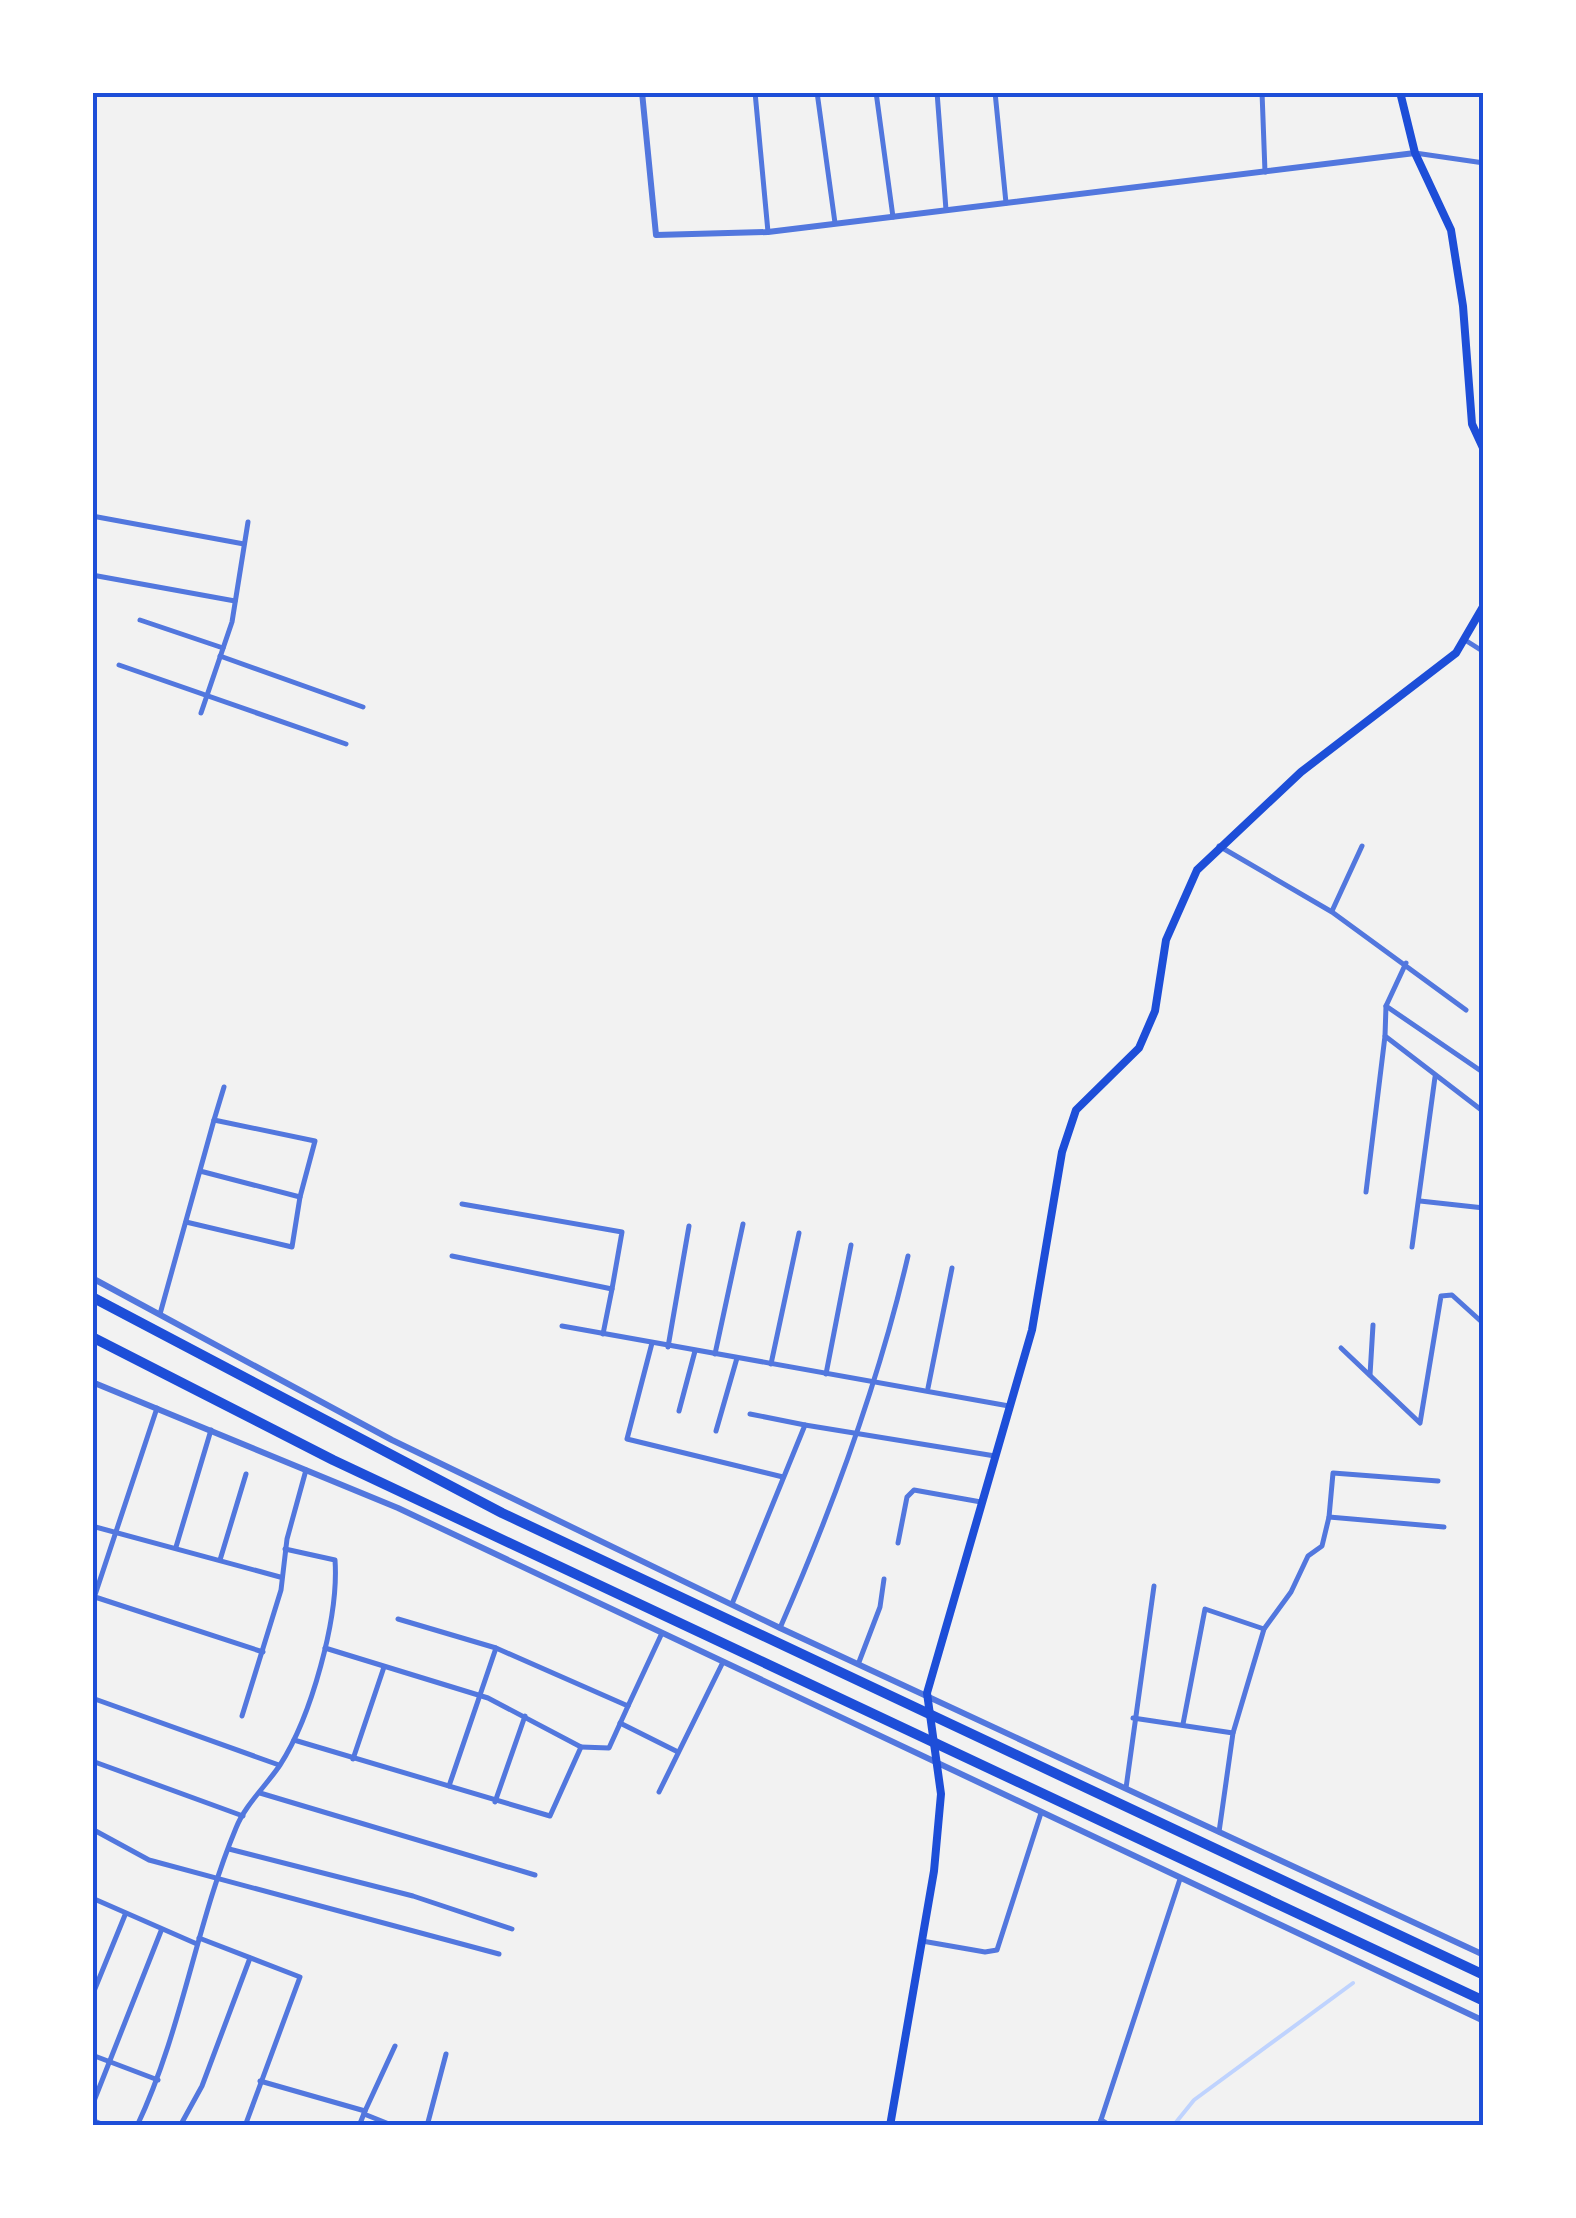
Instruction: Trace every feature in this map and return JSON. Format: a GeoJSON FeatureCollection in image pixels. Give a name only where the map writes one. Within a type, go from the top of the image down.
{"type":"FeatureCollection","features":[{"type":"Feature","properties":{"kind":"highway"},"geometry":{"type":"LineString","coordinates":[[92,1297],[468,1497],[1484,1975]]}},
{"type":"Feature","properties":{"kind":"highway"},"geometry":{"type":"LineString","coordinates":[[92,1337],[333,1460],[977,1759],[1484,2001]]}},
{"type":"Feature","properties":{"kind":"main road"},"geometry":{"type":"LineString","coordinates":[[1400,92],[1416,153],[1451,230],[1463,306],[1472,424],[1484,450]]}},
{"type":"Feature","properties":{"kind":"main road"},"geometry":{"type":"LineString","coordinates":[[890,2126],[934,1871],[939,1766],[927,1693],[1032,1330],[1062,1152],[1076,1110],[1139,1048],[1155,1011],[1166,940],[1197,870],[1301,772],[1456,653],[1484,605]]}},
{"type":"Feature","properties":{"kind":"street"},"geometry":{"type":"LineString","coordinates":[[642,92],[656,235],[768,232],[1416,153],[1484,163]]}},
{"type":"Feature","properties":{"kind":"street"},"geometry":{"type":"LineString","coordinates":[[756,92],[768,232]]}},
{"type":"Feature","properties":{"kind":"street"},"geometry":{"type":"LineString","coordinates":[[817,92],[836,224]]}},
{"type":"Feature","properties":{"kind":"street"},"geometry":{"type":"LineString","coordinates":[[876,92],[893,217]]}},
{"type":"Feature","properties":{"kind":"street"},"geometry":{"type":"LineString","coordinates":[[936,92],[946,210]]}},
{"type":"Feature","properties":{"kind":"street"},"geometry":{"type":"LineString","coordinates":[[995,92],[1006,203]]}},
{"type":"Feature","properties":{"kind":"street"},"geometry":{"type":"LineString","coordinates":[[1262,92],[1264,172]]}},
{"type":"Feature","properties":{"kind":"street"},"geometry":{"type":"LineString","coordinates":[[92,516],[244,544]]}},
{"type":"Feature","properties":{"kind":"street"},"geometry":{"type":"LineString","coordinates":[[201,712],[236,601],[248,522]]}},
{"type":"Feature","properties":{"kind":"street"},"geometry":{"type":"LineString","coordinates":[[92,574],[236,601]]}},
{"type":"Feature","properties":{"kind":"street"},"geometry":{"type":"LineString","coordinates":[[140,620],[223,648]]}},
{"type":"Feature","properties":{"kind":"street"},"geometry":{"type":"LineString","coordinates":[[1464,640],[1484,652]]}},
{"type":"Feature","properties":{"kind":"street"},"geometry":{"type":"LineString","coordinates":[[220,656],[363,707]]}},
{"type":"Feature","properties":{"kind":"street"},"geometry":{"type":"LineString","coordinates":[[119,665],[346,744]]}},
{"type":"Feature","properties":{"kind":"street"},"geometry":{"type":"LineString","coordinates":[[1220,846],[1332,912],[1406,962],[1466,1010]]}},
{"type":"Feature","properties":{"kind":"street"},"geometry":{"type":"LineString","coordinates":[[1332,912],[1362,846]]}},
{"type":"Feature","properties":{"kind":"street"},"geometry":{"type":"LineString","coordinates":[[1366,1192],[1386,1006],[1406,962]]}},
{"type":"Feature","properties":{"kind":"street"},"geometry":{"type":"LineString","coordinates":[[1386,1006],[1484,1073]]}},
{"type":"Feature","properties":{"kind":"street"},"geometry":{"type":"LineString","coordinates":[[1385,1036],[1484,1112]]}},
{"type":"Feature","properties":{"kind":"street"},"geometry":{"type":"LineString","coordinates":[[1412,1247],[1436,1077]]}},
{"type":"Feature","properties":{"kind":"street"},"geometry":{"type":"LineString","coordinates":[[160,1314],[224,1087]]}},
{"type":"Feature","properties":{"kind":"street"},"geometry":{"type":"LineString","coordinates":[[186,1222],[292,1248],[315,1140],[214,1120]]}},
{"type":"Feature","properties":{"kind":"street"},"geometry":{"type":"LineString","coordinates":[[200,1171],[300,1197]]}},
{"type":"Feature","properties":{"kind":"street"},"geometry":{"type":"LineString","coordinates":[[1420,1201],[1484,1208]]}},
{"type":"Feature","properties":{"kind":"street"},"geometry":{"type":"LineString","coordinates":[[462,1204],[622,1232],[603,1334]]}},
{"type":"Feature","properties":{"kind":"street"},"geometry":{"type":"LineString","coordinates":[[714,1354],[743,1224]]}},
{"type":"Feature","properties":{"kind":"street"},"geometry":{"type":"LineString","coordinates":[[668,1348],[689,1226]]}},
{"type":"Feature","properties":{"kind":"street"},"geometry":{"type":"LineString","coordinates":[[770,1364],[799,1234]]}},
{"type":"Feature","properties":{"kind":"street"},"geometry":{"type":"LineString","coordinates":[[826,1374],[851,1245]]}},
{"type":"Feature","properties":{"kind":"street"},"geometry":{"type":"LineString","coordinates":[[452,1256],[612,1289]]}},
{"type":"Feature","properties":{"kind":"street"},"geometry":{"type":"LineString","coordinates":[[780,1628],[838,1495],[855,1433],[884,1359],[908,1256]]}},
{"type":"Feature","properties":{"kind":"street"},"geometry":{"type":"LineString","coordinates":[[928,1388],[952,1268]]}},
{"type":"Feature","properties":{"kind":"street"},"geometry":{"type":"LineString","coordinates":[[92,1278],[392,1440],[780,1628],[1484,1955]]}},
{"type":"Feature","properties":{"kind":"street"},"geometry":{"type":"LineString","coordinates":[[1341,1348],[1420,1423],[1440,1296],[1452,1294],[1483,1324]]}},
{"type":"Feature","properties":{"kind":"street"},"geometry":{"type":"LineString","coordinates":[[1483,1324],[1484,1311]]}},
{"type":"Feature","properties":{"kind":"street"},"geometry":{"type":"LineString","coordinates":[[1370,1375],[1373,1325]]}},
{"type":"Feature","properties":{"kind":"street"},"geometry":{"type":"LineString","coordinates":[[562,1326],[668,1348],[928,1388],[1009,1406]]}},
{"type":"Feature","properties":{"kind":"street"},"geometry":{"type":"LineString","coordinates":[[652,1344],[627,1440],[783,1477]]}},
{"type":"Feature","properties":{"kind":"street"},"geometry":{"type":"LineString","coordinates":[[678,1411],[695,1351]]}},
{"type":"Feature","properties":{"kind":"street"},"geometry":{"type":"LineString","coordinates":[[716,1431],[737,1358]]}},
{"type":"Feature","properties":{"kind":"street"},"geometry":{"type":"LineString","coordinates":[[92,1382],[398,1508],[1484,2021]]}},
{"type":"Feature","properties":{"kind":"street"},"geometry":{"type":"LineString","coordinates":[[157,1408],[94,1600],[263,1652]]}},
{"type":"Feature","properties":{"kind":"street"},"geometry":{"type":"LineString","coordinates":[[750,1414],[994,1456]]}},
{"type":"Feature","properties":{"kind":"street"},"geometry":{"type":"LineString","coordinates":[[732,1604],[805,1424]]}},
{"type":"Feature","properties":{"kind":"street"},"geometry":{"type":"LineString","coordinates":[[176,1547],[211,1430]]}},
{"type":"Feature","properties":{"kind":"street"},"geometry":{"type":"LineString","coordinates":[[242,1716],[281,1590],[280,1576],[306,1470]]}},
{"type":"Feature","properties":{"kind":"street"},"geometry":{"type":"LineString","coordinates":[[1220,1832],[1233,1733],[1264,1629],[1291,1592],[1308,1556],[1322,1546],[1334,1473],[1438,1481]]}},
{"type":"Feature","properties":{"kind":"street"},"geometry":{"type":"LineString","coordinates":[[220,1560],[246,1474]]}},
{"type":"Feature","properties":{"kind":"street"},"geometry":{"type":"LineString","coordinates":[[898,1544],[907,1497],[914,1490],[924,1488],[981,1502]]}},
{"type":"Feature","properties":{"kind":"street"},"geometry":{"type":"LineString","coordinates":[[1328,1518],[1444,1527]]}},
{"type":"Feature","properties":{"kind":"street"},"geometry":{"type":"LineString","coordinates":[[92,1526],[280,1576]]}},
{"type":"Feature","properties":{"kind":"street"},"geometry":{"type":"LineString","coordinates":[[137,2126],[158,2080],[229,1849],[243,1816],[294,1740],[325,1648],[335,1560],[286,1549]]}},
{"type":"Feature","properties":{"kind":"street"},"geometry":{"type":"LineString","coordinates":[[859,1662],[880,1607],[884,1579]]}},
{"type":"Feature","properties":{"kind":"street"},"geometry":{"type":"LineString","coordinates":[[1126,1788],[1132,1718],[1154,1586]]}},
{"type":"Feature","properties":{"kind":"street"},"geometry":{"type":"LineString","coordinates":[[1183,1724],[1204,1609],[1264,1629]]}},
{"type":"Feature","properties":{"kind":"street"},"geometry":{"type":"LineString","coordinates":[[398,1619],[496,1648],[628,1706]]}},
{"type":"Feature","properties":{"kind":"street"},"geometry":{"type":"LineString","coordinates":[[325,1648],[478,1695],[582,1747],[609,1748],[662,1634]]}},
{"type":"Feature","properties":{"kind":"street"},"geometry":{"type":"LineString","coordinates":[[449,1786],[496,1648]]}},
{"type":"Feature","properties":{"kind":"street"},"geometry":{"type":"LineString","coordinates":[[659,1792],[723,1662]]}},
{"type":"Feature","properties":{"kind":"street"},"geometry":{"type":"LineString","coordinates":[[353,1759],[384,1666]]}},
{"type":"Feature","properties":{"kind":"street"},"geometry":{"type":"LineString","coordinates":[[92,1698],[280,1765]]}},
{"type":"Feature","properties":{"kind":"street"},"geometry":{"type":"LineString","coordinates":[[494,1802],[525,1716]]}},
{"type":"Feature","properties":{"kind":"street"},"geometry":{"type":"LineString","coordinates":[[1132,1718],[1233,1733]]}},
{"type":"Feature","properties":{"kind":"street"},"geometry":{"type":"LineString","coordinates":[[620,1723],[678,1752]]}},
{"type":"Feature","properties":{"kind":"street"},"geometry":{"type":"LineString","coordinates":[[294,1740],[550,1816],[582,1747]]}},
{"type":"Feature","properties":{"kind":"street"},"geometry":{"type":"LineString","coordinates":[[92,1761],[243,1816]]}},
{"type":"Feature","properties":{"kind":"street"},"geometry":{"type":"LineString","coordinates":[[260,1792],[535,1876]]}},
{"type":"Feature","properties":{"kind":"street"},"geometry":{"type":"LineString","coordinates":[[922,1941],[984,1952],[997,1950],[1041,1814]]}},
{"type":"Feature","properties":{"kind":"street"},"geometry":{"type":"LineString","coordinates":[[92,1829],[150,1860],[500,1954]]}},
{"type":"Feature","properties":{"kind":"street"},"geometry":{"type":"LineString","coordinates":[[229,1849],[413,1896],[512,1929]]}},
{"type":"Feature","properties":{"kind":"street"},"geometry":{"type":"LineString","coordinates":[[1111,2126],[1100,2123],[1180,1879]]}},
{"type":"Feature","properties":{"kind":"street"},"geometry":{"type":"LineString","coordinates":[[92,1898],[162,1931],[250,1957],[300,1977],[244,2126]]}},
{"type":"Feature","properties":{"kind":"street"},"geometry":{"type":"LineString","coordinates":[[92,1996],[126,1915]]}},
{"type":"Feature","properties":{"kind":"street"},"geometry":{"type":"LineString","coordinates":[[92,2106],[162,1931]]}},
{"type":"Feature","properties":{"kind":"street"},"geometry":{"type":"LineString","coordinates":[[180,2126],[202,2086],[250,1957]]}},
{"type":"Feature","properties":{"kind":"street"},"geometry":{"type":"LineString","coordinates":[[359,2126],[395,2046]]}},
{"type":"Feature","properties":{"kind":"street"},"geometry":{"type":"LineString","coordinates":[[426,2126],[446,2054]]}},
{"type":"Feature","properties":{"kind":"street"},"geometry":{"type":"LineString","coordinates":[[92,2055],[158,2080]]}},
{"type":"Feature","properties":{"kind":"street"},"geometry":{"type":"LineString","coordinates":[[260,2081],[365,2113],[394,2126]]}},
{"type":"Feature","properties":{"kind":"street"},"geometry":{"type":"LineString","coordinates":[[92,2120],[106,2126]]}},
{"type":"Feature","properties":{"kind":"waterway"},"geometry":{"type":"LineString","coordinates":[[1173,2126],[1194,2100],[1353,1983]]}}]}
